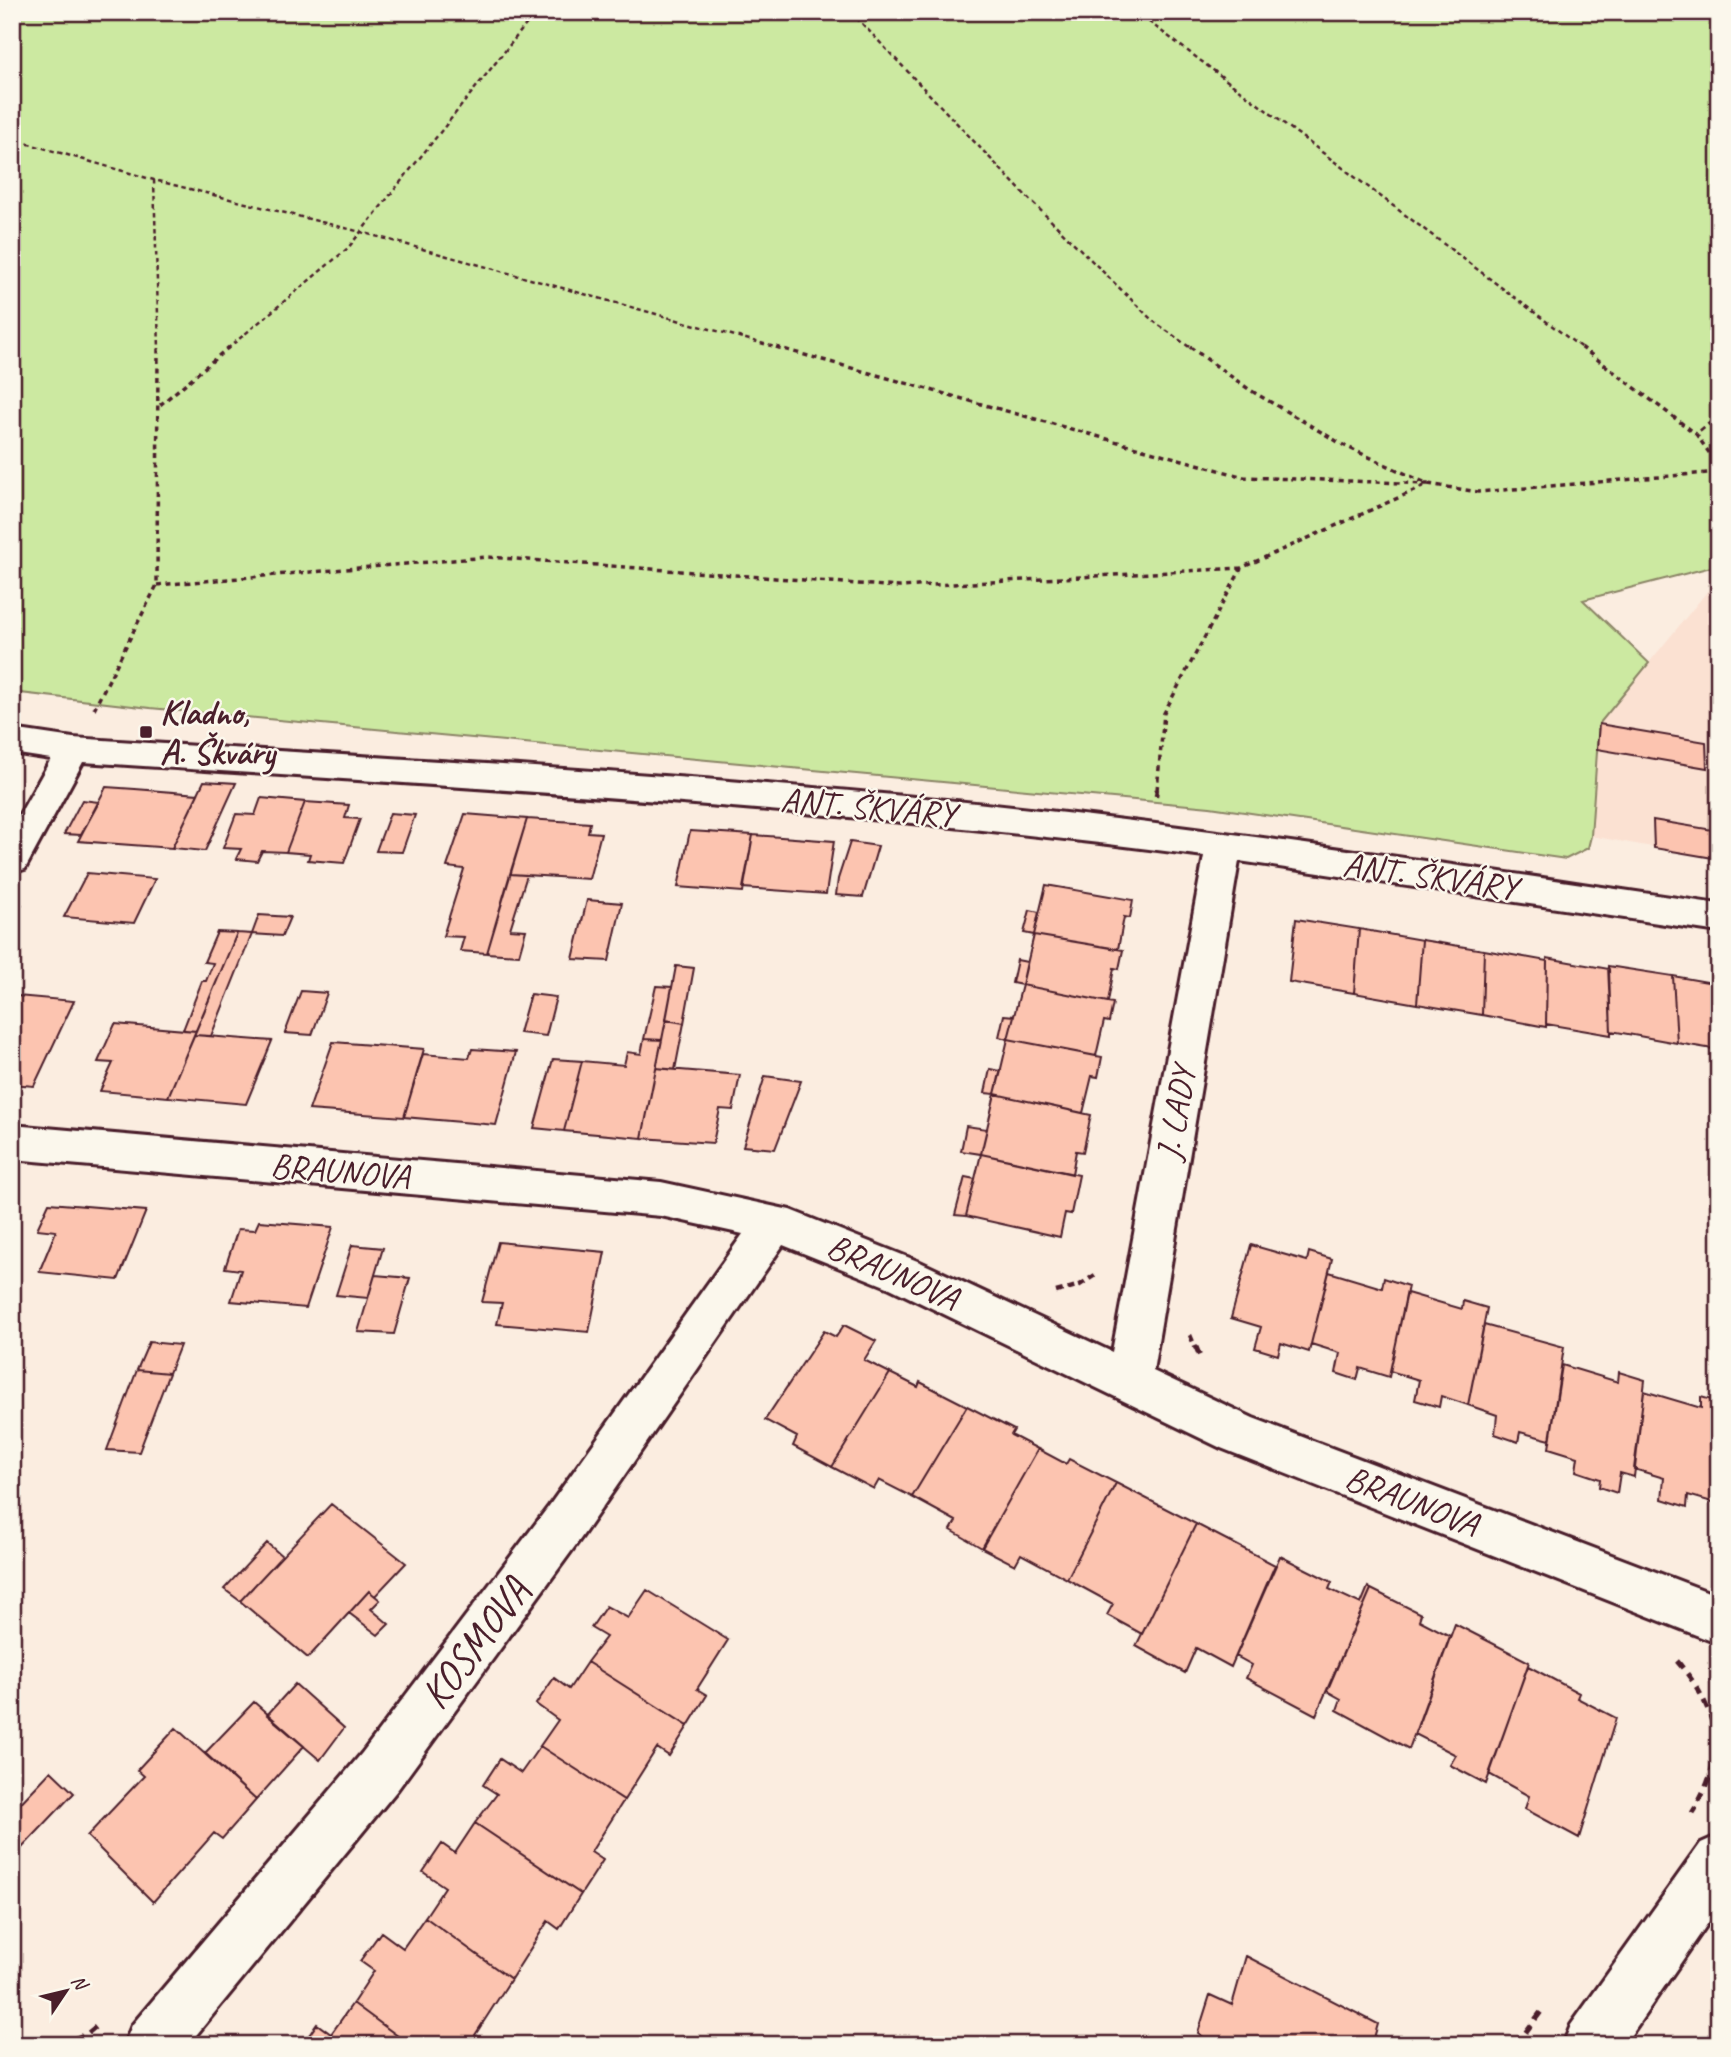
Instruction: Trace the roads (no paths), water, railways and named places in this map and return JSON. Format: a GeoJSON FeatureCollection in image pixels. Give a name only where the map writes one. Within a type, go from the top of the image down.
{"type":"FeatureCollection","features":[{"type":"Feature","properties":{"kind":"street","name":"ANT. ŠKVÁRY"},"geometry":{"type":"LineString","coordinates":[[12,741],[74,750],[648,787],[938,812],[1224,846],[1719,918]]}},
{"type":"Feature","properties":{"kind":"street"},"geometry":{"type":"LineString","coordinates":[[12,860],[74,750]]}},
{"type":"Feature","properties":{"kind":"street","name":"J. LADY"},"geometry":{"type":"LineString","coordinates":[[1129,1381],[1224,846]]}},
{"type":"Feature","properties":{"kind":"street","name":"BRAUNOVA"},"geometry":{"type":"LineString","coordinates":[[12,1142],[660,1199],[775,1223],[905,1275],[1237,1433],[1719,1620]]}},
{"type":"Feature","properties":{"kind":"street","name":"KOSMOVA"},"geometry":{"type":"LineString","coordinates":[[152,2045],[380,1771],[565,1522],[775,1223]]}},
{"type":"Feature","properties":{"kind":"street"},"geometry":{"type":"LineString","coordinates":[[1591,2045],[1701,1843]]}},
{"type":"Feature","properties":{"kind":"place","name":"Kladno, A. Škváry"},"geometry":{"type":"Point","coordinates":[146,732]}}]}
